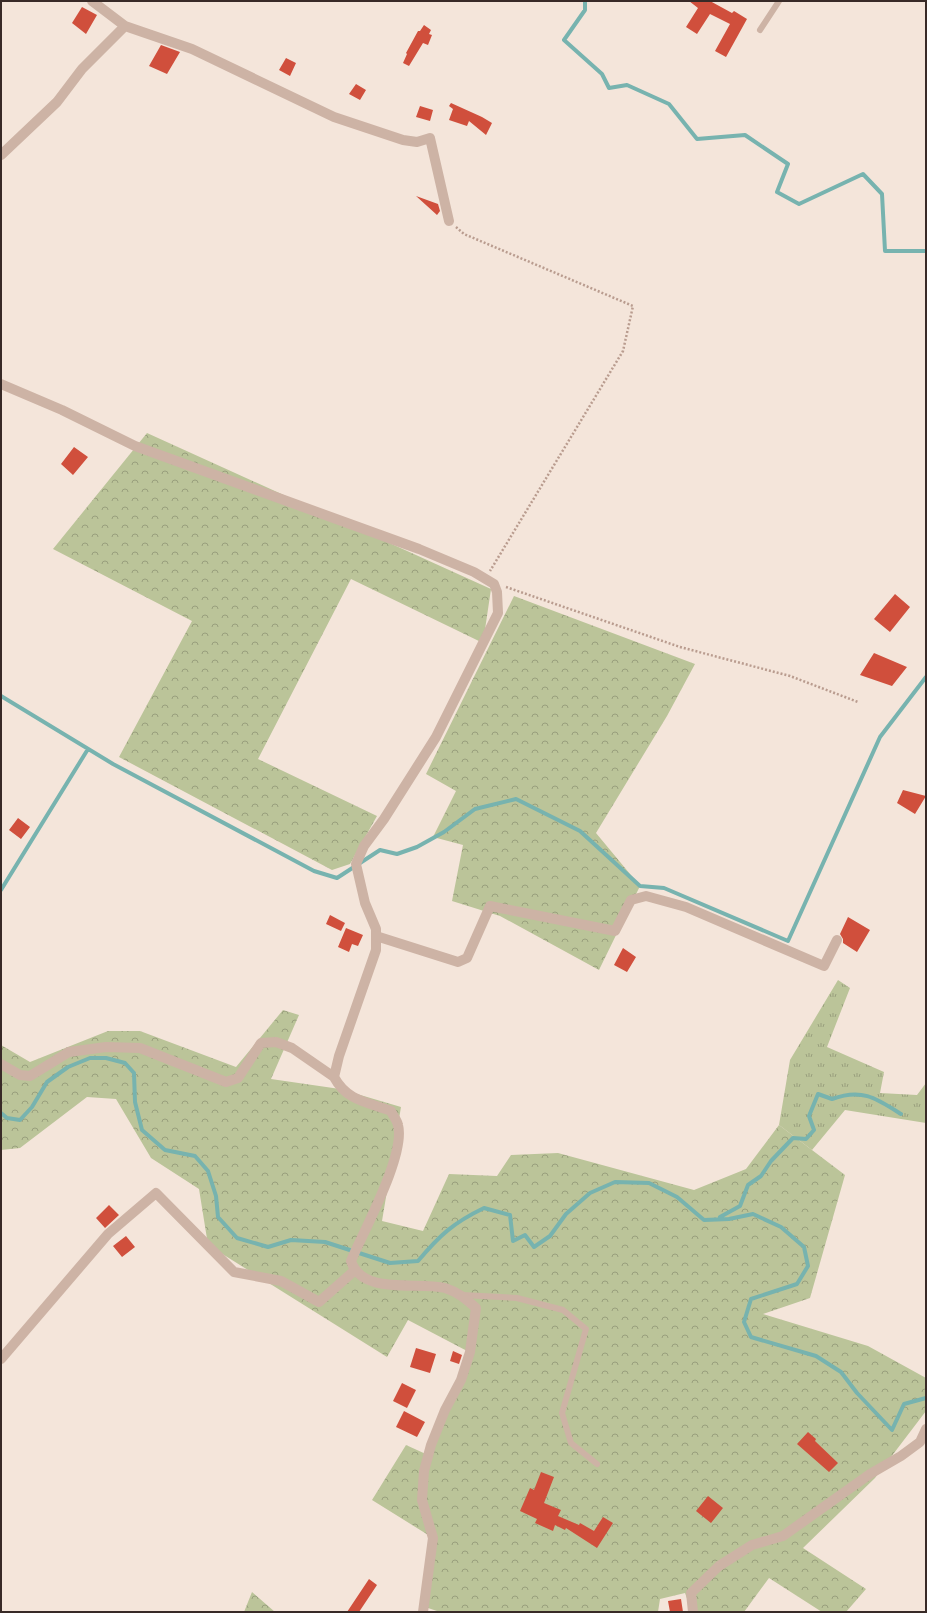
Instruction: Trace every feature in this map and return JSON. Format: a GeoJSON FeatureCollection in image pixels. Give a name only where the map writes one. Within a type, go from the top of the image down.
{"type":"FeatureCollection","features":[{"type":"Feature","properties":{"kind":"street"},"geometry":{"type":"LineString","coordinates":[[92,1],[125,26],[192,49],[334,117],[403,140],[417,142],[430,138],[449,221]]}},
{"type":"Feature","properties":{"kind":"street"},"geometry":{"type":"LineString","coordinates":[[1,155],[57,102],[82,69],[125,26]]}},
{"type":"Feature","properties":{"kind":"street"},"geometry":{"type":"LineString","coordinates":[[1,384],[62,410],[136,446],[419,549],[490,581],[498,592],[498,613],[436,737],[384,819],[364,846],[356,864],[364,903],[376,929],[376,950],[339,1056],[334,1077]]}},
{"type":"Feature","properties":{"kind":"street"},"geometry":{"type":"LineString","coordinates":[[376,936],[458,962],[467,958],[490,906],[616,931],[631,900],[646,896],[686,907],[824,966],[837,940]]}},
{"type":"Feature","properties":{"kind":"street"},"geometry":{"type":"LineString","coordinates":[[1,1064],[20,1075],[30,1076],[69,1052],[106,1047],[140,1048],[226,1082],[238,1078],[261,1043],[276,1042],[292,1048],[334,1077],[340,1089],[353,1098],[391,1111],[398,1125],[398,1143],[378,1207],[360,1239],[351,1261],[354,1271],[364,1278],[384,1283],[444,1288],[462,1295],[476,1308],[470,1352],[461,1380],[442,1417],[424,1472],[422,1500],[433,1538],[423,1612]]}},
{"type":"Feature","properties":{"kind":"street"},"geometry":{"type":"LineString","coordinates":[[1,1359],[108,1234],[156,1193],[234,1272],[281,1281],[319,1302],[354,1271]]}},
{"type":"Feature","properties":{"kind":"street"},"geometry":{"type":"LineString","coordinates":[[693,1612],[691,1593],[719,1566],[752,1545],[783,1536],[870,1474],[920,1442],[926,1429]]}},
{"type":"Feature","properties":{"kind":"lane"},"geometry":{"type":"LineString","coordinates":[[760,30],[779,1]]}},
{"type":"Feature","properties":{"kind":"lane"},"geometry":{"type":"LineString","coordinates":[[462,1295],[517,1298],[563,1310],[586,1329],[562,1413],[571,1443],[597,1464]]}},
{"type":"Feature","properties":{"kind":"path"},"geometry":{"type":"LineString","coordinates":[[449,221],[464,234],[633,306],[622,351],[490,581],[680,647],[790,676],[858,702]]}},
{"type":"Feature","properties":{"kind":"green space"},"geometry":{"type":"Polygon","coordinates":[[[147,433],[491,589],[483,643],[351,579],[258,759],[377,816],[350,864],[332,870],[119,757],[192,621],[53,549],[147,433]]]}},
{"type":"Feature","properties":{"kind":"green space"},"geometry":{"type":"Polygon","coordinates":[[[514,596],[695,664],[667,716],[596,833],[640,886],[599,970],[500,916],[452,901],[463,845],[433,837],[456,791],[426,774],[514,596]]]}},
{"type":"Feature","properties":{"kind":"green space"},"geometry":{"type":"Polygon","coordinates":[[[838,980],[850,988],[827,1047],[884,1072],[880,1093],[917,1095],[926,1083],[926,1123],[845,1110],[812,1150],[779,1125],[790,1060],[838,980]]]}},
{"type":"Feature","properties":{"kind":"green space"},"geometry":{"type":"Polygon","coordinates":[[[283,1010],[299,1015],[271,1079],[340,1089],[401,1107],[382,1221],[423,1231],[449,1174],[497,1176],[511,1155],[558,1153],[694,1190],[746,1169],[779,1125],[845,1175],[810,1298],[763,1314],[868,1346],[926,1378],[926,1411],[875,1478],[803,1548],[866,1589],[846,1612],[822,1612],[769,1578],[744,1612],[692,1612],[685,1593],[660,1599],[658,1612],[440,1612],[425,1607],[433,1538],[372,1500],[406,1445],[428,1455],[469,1352],[408,1320],[387,1357],[208,1245],[199,1189],[151,1158],[116,1099],[87,1097],[20,1148],[1,1150],[1,1045],[30,1062],[108,1031],[140,1031],[236,1067],[283,1010]]]}},
{"type":"Feature","properties":{"kind":"green space"},"geometry":{"type":"Polygon","coordinates":[[[252,1592],[275,1612],[244,1612],[252,1592]]]}},
{"type":"Feature","properties":{"kind":"building"},"geometry":{"type":"Polygon","coordinates":[[[689,1],[710,1],[732,13],[734,11],[747,19],[726,57],[715,51],[730,24],[710,14],[697,34],[686,27],[698,8],[689,1]]]}},
{"type":"Feature","properties":{"kind":"building"},"geometry":{"type":"Polygon","coordinates":[[[82,7],[97,15],[86,34],[72,23],[82,7]]]}},
{"type":"Feature","properties":{"kind":"building"},"geometry":{"type":"Polygon","coordinates":[[[424,25],[431,30],[429,34],[432,35],[428,45],[423,43],[409,66],[403,63],[407,54],[406,53],[418,31],[420,31],[424,25]]]}},
{"type":"Feature","properties":{"kind":"building"},"geometry":{"type":"Polygon","coordinates":[[[161,45],[180,52],[167,74],[149,66],[161,45]]]}},
{"type":"Feature","properties":{"kind":"building"},"geometry":{"type":"Polygon","coordinates":[[[286,58],[296,63],[290,76],[279,70],[286,58]]]}},
{"type":"Feature","properties":{"kind":"building"},"geometry":{"type":"Polygon","coordinates":[[[356,84],[366,90],[360,100],[349,94],[356,84]]]}},
{"type":"Feature","properties":{"kind":"building"},"geometry":{"type":"Polygon","coordinates":[[[451,103],[492,123],[486,135],[469,121],[467,126],[449,120],[453,109],[449,106],[451,103]]]}},
{"type":"Feature","properties":{"kind":"building"},"geometry":{"type":"Polygon","coordinates":[[[420,106],[433,110],[430,121],[416,117],[420,106]]]}},
{"type":"Feature","properties":{"kind":"building"},"geometry":{"type":"Polygon","coordinates":[[[416,196],[438,204],[440,211],[437,215],[416,196]]]}},
{"type":"Feature","properties":{"kind":"building"},"geometry":{"type":"Polygon","coordinates":[[[74,447],[88,457],[73,475],[61,464],[74,447]]]}},
{"type":"Feature","properties":{"kind":"building"},"geometry":{"type":"Polygon","coordinates":[[[895,594],[910,607],[890,632],[874,619],[895,594]]]}},
{"type":"Feature","properties":{"kind":"building"},"geometry":{"type":"Polygon","coordinates":[[[874,653],[907,667],[892,686],[860,675],[874,653]]]}},
{"type":"Feature","properties":{"kind":"building"},"geometry":{"type":"Polygon","coordinates":[[[903,790],[926,796],[915,814],[897,803],[903,790]]]}},
{"type":"Feature","properties":{"kind":"building"},"geometry":{"type":"Polygon","coordinates":[[[18,818],[30,827],[21,839],[9,830],[18,818]]]}},
{"type":"Feature","properties":{"kind":"building"},"geometry":{"type":"Polygon","coordinates":[[[330,915],[345,923],[341,931],[326,924],[330,915]]]}},
{"type":"Feature","properties":{"kind":"building"},"geometry":{"type":"Polygon","coordinates":[[[848,917],[870,930],[857,952],[843,943],[843,939],[840,934],[848,917]]]}},
{"type":"Feature","properties":{"kind":"building"},"geometry":{"type":"Polygon","coordinates":[[[346,928],[363,935],[358,946],[352,944],[349,952],[338,947],[346,928]]]}},
{"type":"Feature","properties":{"kind":"building"},"geometry":{"type":"Polygon","coordinates":[[[623,948],[636,957],[627,972],[614,965],[623,948]]]}},
{"type":"Feature","properties":{"kind":"building"},"geometry":{"type":"Polygon","coordinates":[[[109,1205],[119,1215],[105,1228],[96,1218],[109,1205]]]}},
{"type":"Feature","properties":{"kind":"building"},"geometry":{"type":"Polygon","coordinates":[[[126,1236],[135,1247],[122,1257],[113,1246],[126,1236]]]}},
{"type":"Feature","properties":{"kind":"building"},"geometry":{"type":"Polygon","coordinates":[[[416,1348],[436,1354],[430,1373],[410,1367],[416,1348]]]}},
{"type":"Feature","properties":{"kind":"building"},"geometry":{"type":"Polygon","coordinates":[[[453,1351],[462,1355],[459,1364],[450,1361],[453,1351]]]}},
{"type":"Feature","properties":{"kind":"building"},"geometry":{"type":"Polygon","coordinates":[[[402,1383],[416,1390],[407,1408],[393,1401],[402,1383]]]}},
{"type":"Feature","properties":{"kind":"building"},"geometry":{"type":"Polygon","coordinates":[[[404,1411],[425,1422],[417,1437],[396,1427],[404,1411]]]}},
{"type":"Feature","properties":{"kind":"building"},"geometry":{"type":"Polygon","coordinates":[[[808,1432],[816,1439],[815,1441],[838,1463],[829,1472],[797,1444],[808,1432]]]}},
{"type":"Feature","properties":{"kind":"building"},"geometry":{"type":"Polygon","coordinates":[[[541,1472],[554,1477],[544,1503],[561,1510],[558,1516],[579,1525],[580,1523],[594,1531],[603,1517],[613,1523],[597,1548],[566,1528],[565,1530],[555,1525],[553,1531],[535,1523],[537,1519],[520,1511],[530,1488],[534,1490],[541,1472]]]}},
{"type":"Feature","properties":{"kind":"building"},"geometry":{"type":"Polygon","coordinates":[[[708,1496],[723,1508],[711,1523],[696,1511],[708,1496]]]}},
{"type":"Feature","properties":{"kind":"building"},"geometry":{"type":"Polygon","coordinates":[[[369,1579],[377,1585],[359,1612],[347,1612],[369,1579]]]}},
{"type":"Feature","properties":{"kind":"building"},"geometry":{"type":"Polygon","coordinates":[[[681,1599],[683,1612],[670,1612],[668,1601],[681,1599]]]}},
{"type":"Feature","properties":{"kind":"waterway"},"geometry":{"type":"LineString","coordinates":[[585,1],[585,10],[564,40],[602,74],[609,88],[627,85],[669,104],[697,139],[745,135],[788,164],[777,192],[799,204],[863,174],[882,194],[885,251],[926,251]]}},
{"type":"Feature","properties":{"kind":"waterway"},"geometry":{"type":"LineString","coordinates":[[1,696],[113,764],[314,871],[337,878],[380,850],[397,854],[417,847],[444,832],[475,809],[516,799],[580,831],[640,886],[664,888],[788,941],[880,737],[926,677]]}},
{"type":"Feature","properties":{"kind":"waterway"},"geometry":{"type":"LineString","coordinates":[[1,890],[88,749]]}},
{"type":"Feature","properties":{"kind":"waterway"},"geometry":{"type":"LineString","coordinates":[[1,1113],[7,1118],[20,1120],[32,1107],[47,1082],[68,1067],[90,1058],[106,1058],[125,1063],[134,1073],[135,1102],[142,1130],[165,1150],[195,1156],[208,1171],[216,1196],[218,1217],[237,1238],[268,1247],[291,1240],[325,1242],[390,1263],[418,1261],[448,1230],[484,1208],[510,1215],[513,1241],[525,1235],[534,1247],[550,1236],[566,1214],[590,1193],[615,1182],[649,1183],[677,1197],[704,1220],[729,1219],[753,1214],[781,1227],[804,1247],[808,1266],[797,1284],[751,1299],[744,1322],[751,1337],[816,1356],[841,1372],[857,1393],[892,1430],[904,1404],[926,1398]]}},
{"type":"Feature","properties":{"kind":"waterway"},"geometry":{"type":"LineString","coordinates":[[720,1217],[740,1206],[748,1185],[761,1176],[771,1161],[793,1138],[806,1139],[814,1130],[809,1116],[818,1094],[832,1099],[852,1094],[868,1096],[884,1103],[901,1114]]}}]}
